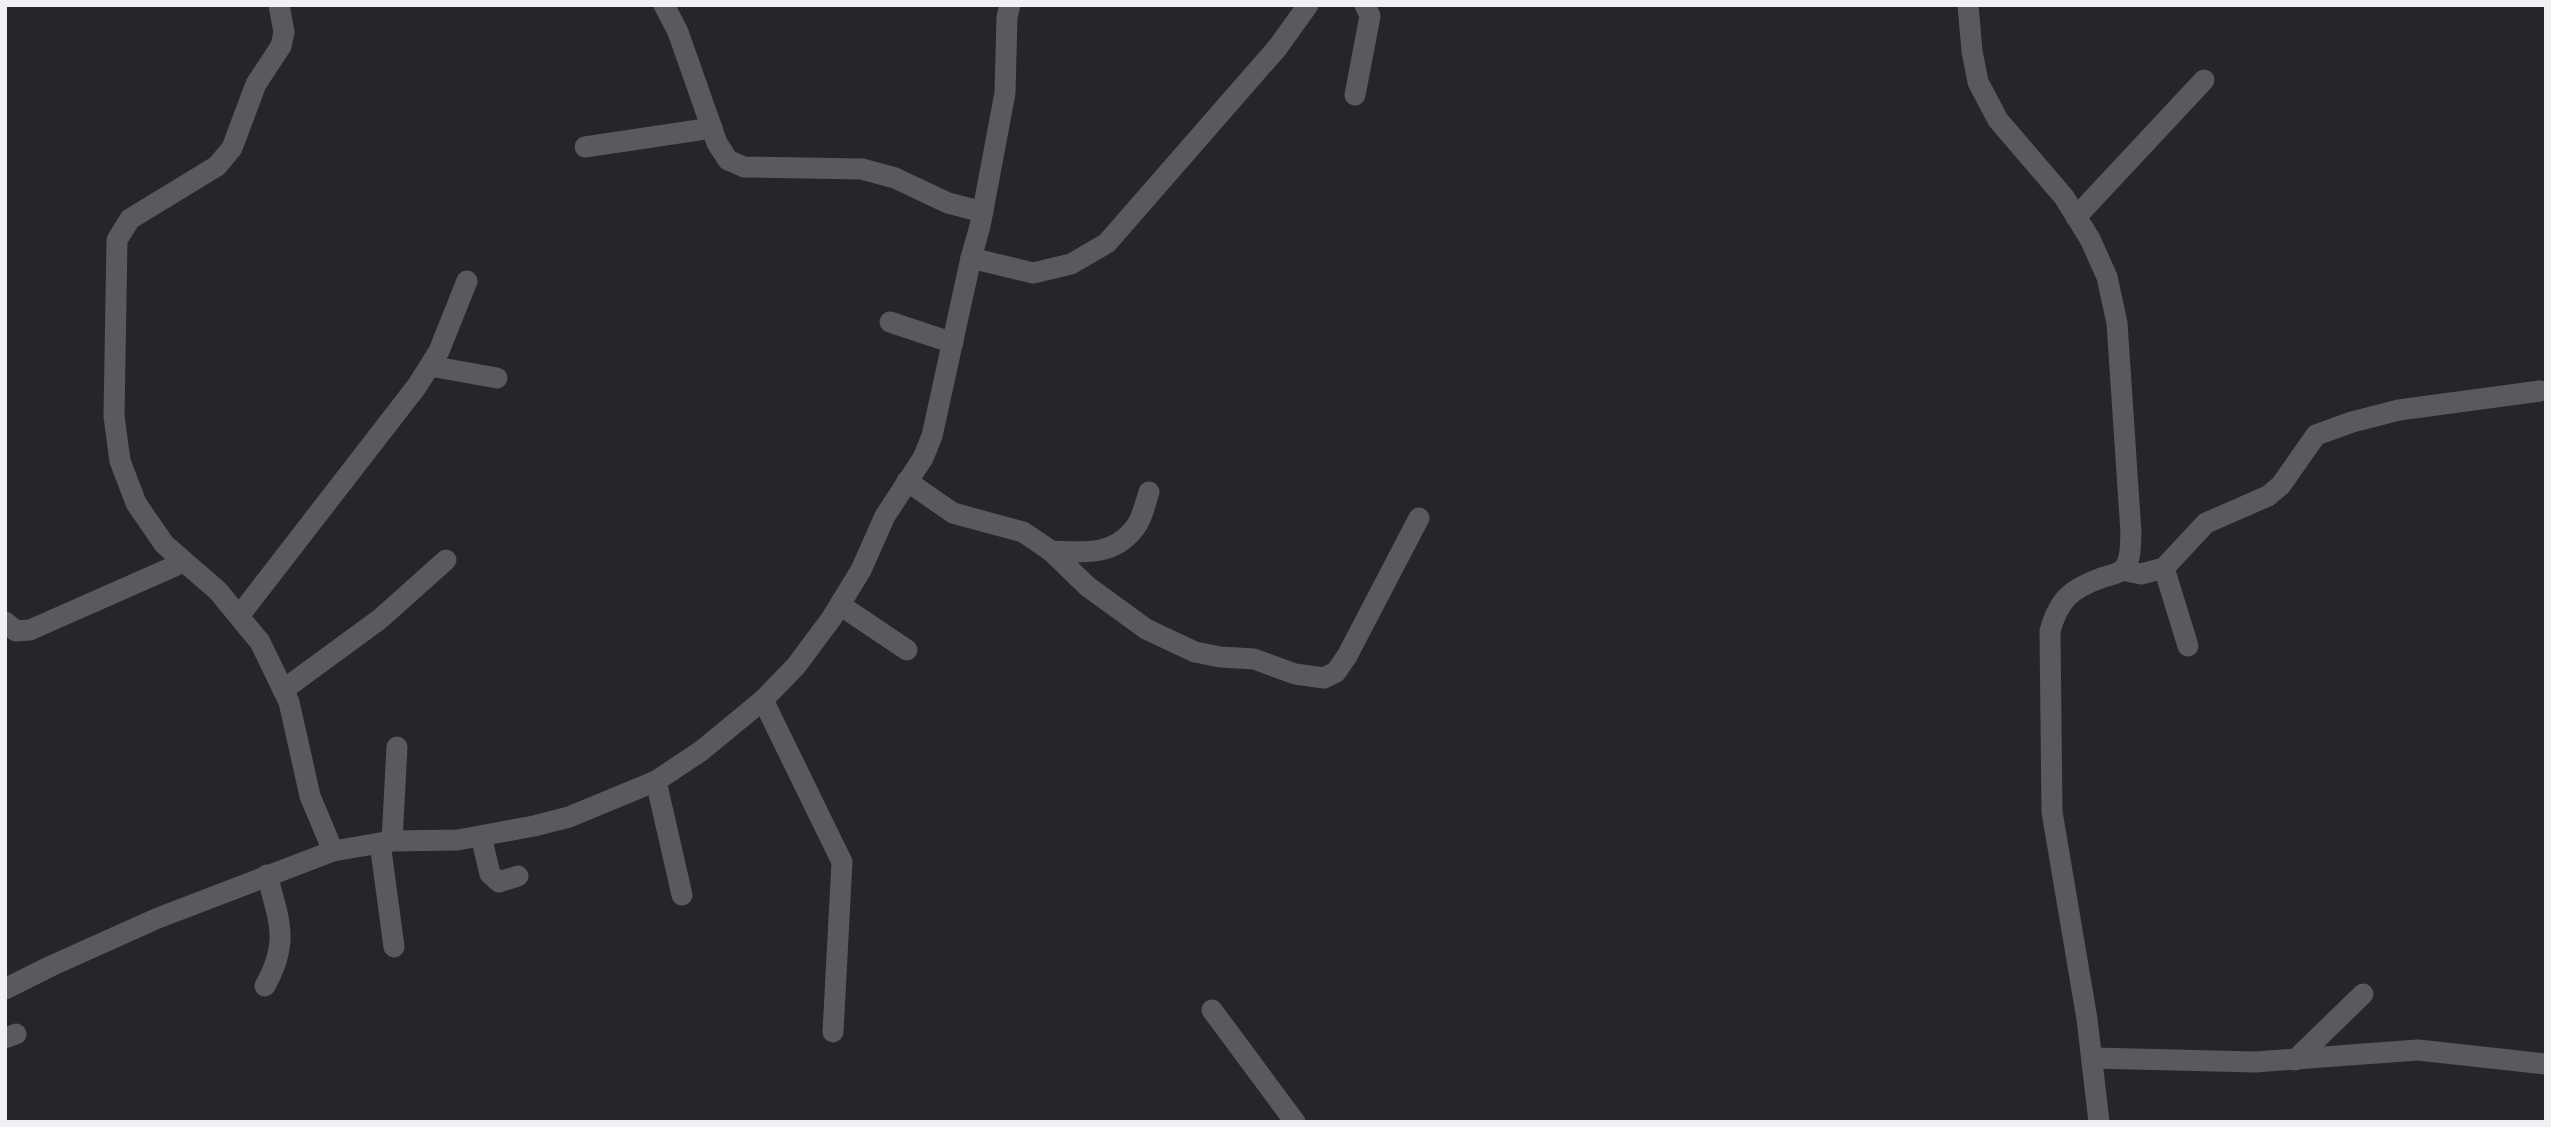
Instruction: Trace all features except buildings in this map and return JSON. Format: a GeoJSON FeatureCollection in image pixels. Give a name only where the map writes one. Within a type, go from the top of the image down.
{"type":"FeatureCollection","features":[{"type":"Feature","properties":{"kind":"street"},"geometry":{"type":"LineString","coordinates":[[279,5],[284,32],[281,46],[256,84],[232,148],[217,166],[130,219],[117,240],[114,416],[120,461],[136,503],[164,544],[218,591],[260,642],[289,702],[310,796],[333,851]]}},
{"type":"Feature","properties":{"kind":"street"},"geometry":{"type":"LineString","coordinates":[[664,5],[678,32],[717,143],[728,160],[744,167],[862,169],[895,178],[948,203],[983,212]]}},
{"type":"Feature","properties":{"kind":"street"},"geometry":{"type":"LineString","coordinates":[[5,989],[158,918],[333,851],[386,842],[458,839],[569,817],[656,782],[701,751],[763,700],[796,666],[840,605],[861,570],[886,516],[923,458],[932,436],[983,212],[1004,93],[1007,17],[1010,5]]}},
{"type":"Feature","properties":{"kind":"street"},"geometry":{"type":"LineString","coordinates":[[971,258],[1032,273],[1072,264],[1107,243],[1278,47],[1308,5]]}},
{"type":"Feature","properties":{"kind":"street"},"geometry":{"type":"LineString","coordinates":[[1355,95],[1370,16],[1365,5]]}},
{"type":"Feature","properties":{"kind":"street"},"geometry":{"type":"LineString","coordinates":[[1968,5],[1978,82],[2016,143],[2064,197],[2090,239],[2107,277],[2117,323],[2131,533],[2129,559],[2122,570]]}},
{"type":"Feature","properties":{"kind":"street"},"geometry":{"type":"LineString","coordinates":[[2076,217],[2204,80]]}},
{"type":"Feature","properties":{"kind":"street"},"geometry":{"type":"LineString","coordinates":[[585,148],[712,128]]}},
{"type":"Feature","properties":{"kind":"street"},"geometry":{"type":"LineString","coordinates":[[239,616],[417,386],[439,351],[467,281]]}},
{"type":"Feature","properties":{"kind":"street"},"geometry":{"type":"LineString","coordinates":[[890,322],[953,343]]}},
{"type":"Feature","properties":{"kind":"street"},"geometry":{"type":"LineString","coordinates":[[430,366],[496,377]]}},
{"type":"Feature","properties":{"kind":"street"},"geometry":{"type":"LineString","coordinates":[[2099,1122],[2093,1058],[2052,812],[2050,631],[2054,616],[2065,597],[2082,585],[2122,570],[2141,573],[2164,568],[2206,523],[2268,496],[2281,485],[2316,435],[2399,410],[2540,391]]}},
{"type":"Feature","properties":{"kind":"street"},"geometry":{"type":"LineString","coordinates":[[907,481],[953,513],[1023,532],[1051,551],[1087,586],[1146,629],[1195,652],[1254,659],[1295,674],[1324,678],[1336,672],[1347,656],[1419,518]]}},
{"type":"Feature","properties":{"kind":"street"},"geometry":{"type":"LineString","coordinates":[[1051,551],[1097,552],[1116,546],[1135,528],[1149,492]]}},
{"type":"Feature","properties":{"kind":"street"},"geometry":{"type":"LineString","coordinates":[[283,690],[380,619],[446,560]]}},
{"type":"Feature","properties":{"kind":"street"},"geometry":{"type":"LineString","coordinates":[[5,622],[16,631],[30,630],[184,562]]}},
{"type":"Feature","properties":{"kind":"street"},"geometry":{"type":"LineString","coordinates":[[2164,568],[2188,646]]}},
{"type":"Feature","properties":{"kind":"street"},"geometry":{"type":"LineString","coordinates":[[840,605],[907,650]]}},
{"type":"Feature","properties":{"kind":"street"},"geometry":{"type":"LineString","coordinates":[[763,700],[842,862],[833,1032]]}},
{"type":"Feature","properties":{"kind":"street"},"geometry":{"type":"LineString","coordinates":[[394,947],[386,842],[397,747]]}},
{"type":"Feature","properties":{"kind":"street"},"geometry":{"type":"LineString","coordinates":[[656,782],[682,895]]}},
{"type":"Feature","properties":{"kind":"street"},"geometry":{"type":"LineString","coordinates":[[481,835],[490,874],[494,880],[499,883],[518,876]]}},
{"type":"Feature","properties":{"kind":"street"},"geometry":{"type":"LineString","coordinates":[[265,986],[276,966],[281,946],[267,875]]}},
{"type":"Feature","properties":{"kind":"street"},"geometry":{"type":"LineString","coordinates":[[2295,1060],[2363,994]]}},
{"type":"Feature","properties":{"kind":"street"},"geometry":{"type":"LineString","coordinates":[[1212,1010],[1295,1122]]}},
{"type":"Feature","properties":{"kind":"street"},"geometry":{"type":"LineString","coordinates":[[2093,1058],[2255,1062],[2418,1050],[2546,1064]]}}]}
